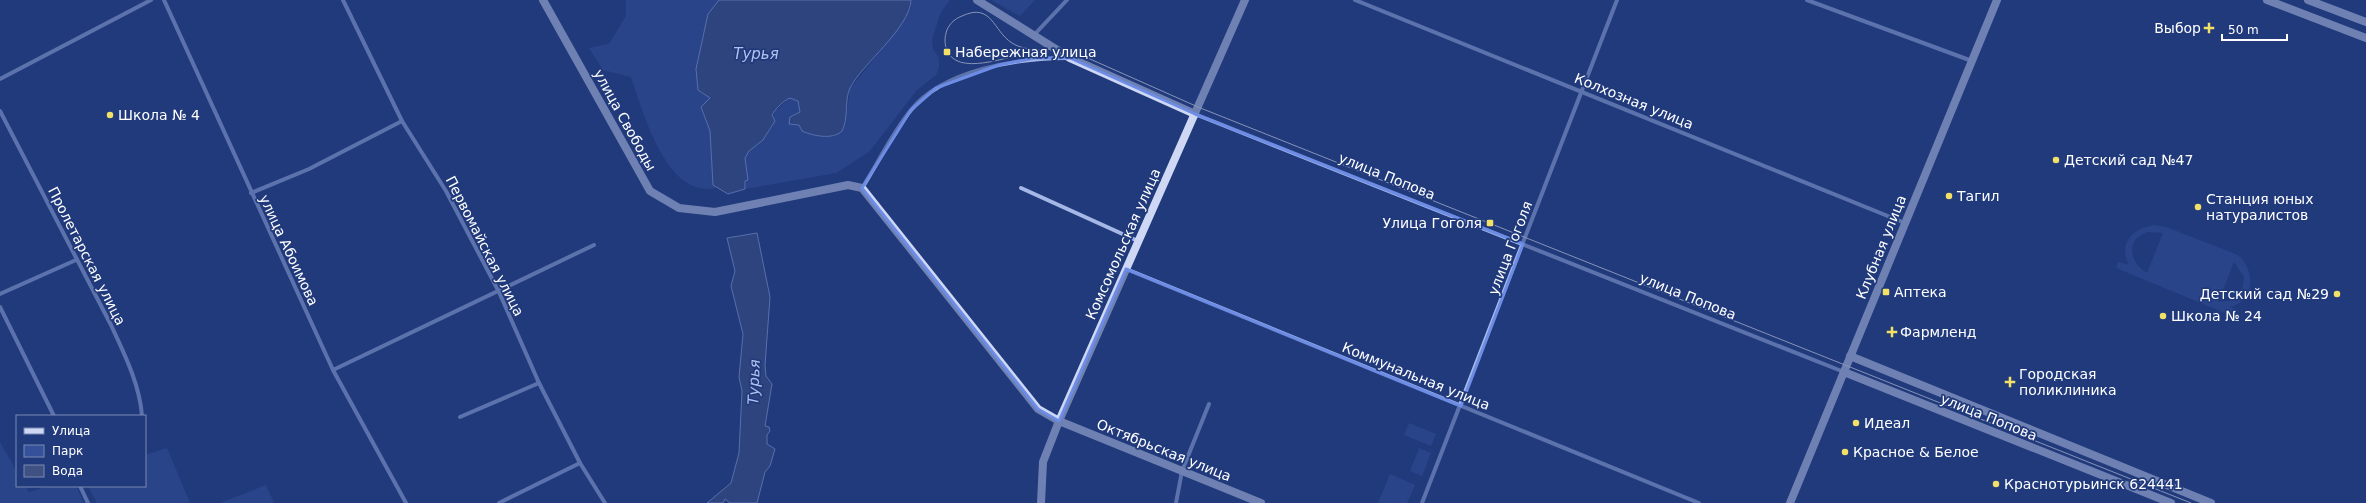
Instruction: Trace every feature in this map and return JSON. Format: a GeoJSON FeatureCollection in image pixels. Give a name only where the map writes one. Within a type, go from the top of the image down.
{"type":"FeatureCollection","features":[{"type":"Feature","properties":{"kind":"main road","name":"улица Свободы"},"geometry":{"type":"LineString","coordinates":[[543,0],[650,191],[679,208],[715,212],[848,186],[862,188]]}},
{"type":"Feature","properties":{"kind":"main road"},"geometry":{"type":"LineString","coordinates":[[976,0],[1070,58],[1195,114]]}},
{"type":"Feature","properties":{"kind":"main road","name":"Комсомольская улица"},"geometry":{"type":"LineString","coordinates":[[1041,503],[1043,462],[1059,420],[1246,0]]}},
{"type":"Feature","properties":{"kind":"main road","name":"Клубная улица"},"geometry":{"type":"LineString","coordinates":[[1790,503],[1997,0]]}},
{"type":"Feature","properties":{"kind":"main road"},"geometry":{"type":"LineString","coordinates":[[2267,0],[2366,38]]}},
{"type":"Feature","properties":{"kind":"main road"},"geometry":{"type":"LineString","coordinates":[[2308,0],[2366,22]]}},
{"type":"Feature","properties":{"kind":"main road","name":"Октябрьская улица"},"geometry":{"type":"LineString","coordinates":[[862,188],[1038,409],[1059,420],[1260,503]]}},
{"type":"Feature","properties":{"kind":"main road","name":"улица Попова"},"geometry":{"type":"LineString","coordinates":[[1850,356],[2211,503]]}},
{"type":"Feature","properties":{"kind":"main road","name":"улица Попова"},"geometry":{"type":"LineString","coordinates":[[1844,372],[2171,503]]}},
{"type":"Feature","properties":{"kind":"street"},"geometry":{"type":"LineString","coordinates":[[0,79],[151,0]]}},
{"type":"Feature","properties":{"kind":"street","name":"улица Абоимова"},"geometry":{"type":"LineString","coordinates":[[164,0],[333,370],[406,503]]}},
{"type":"Feature","properties":{"kind":"street","name":"Первомайская улица"},"geometry":{"type":"LineString","coordinates":[[342,0],[402,121],[446,191],[499,292],[539,382],[580,463],[605,503]]}},
{"type":"Feature","properties":{"kind":"street"},"geometry":{"type":"LineString","coordinates":[[1033,35],[1067,0]]}},
{"type":"Feature","properties":{"kind":"street","name":"Колхозная улица"},"geometry":{"type":"LineString","coordinates":[[1355,0],[1905,223]]}},
{"type":"Feature","properties":{"kind":"street","name":"улица Гоголя"},"geometry":{"type":"LineString","coordinates":[[1422,503],[1461,406],[1617,0]]}},
{"type":"Feature","properties":{"kind":"street"},"geometry":{"type":"LineString","coordinates":[[1807,0],[1972,61]]}},
{"type":"Feature","properties":{"kind":"street"},"geometry":{"type":"LineString","coordinates":[[862,188],[911,110],[936,88],[999,65],[1035,58],[1070,58]]}},
{"type":"Feature","properties":{"kind":"street","name":"Пролетарская улица"},"geometry":{"type":"LineString","coordinates":[[0,111],[126,359],[137,392],[142,415]]}},
{"type":"Feature","properties":{"kind":"street","name":"улица Попова"},"geometry":{"type":"LineString","coordinates":[[1195,114],[1844,372]]}},
{"type":"Feature","properties":{"kind":"street"},"geometry":{"type":"LineString","coordinates":[[251,193],[308,169],[402,121]]}},
{"type":"Feature","properties":{"kind":"street"},"geometry":{"type":"LineString","coordinates":[[1021,188],[1138,242]]}},
{"type":"Feature","properties":{"kind":"street"},"geometry":{"type":"LineString","coordinates":[[333,370],[499,292],[594,245]]}},
{"type":"Feature","properties":{"kind":"street"},"geometry":{"type":"LineString","coordinates":[[0,294],[76,260]]}},
{"type":"Feature","properties":{"kind":"street","name":"Коммунальная улица"},"geometry":{"type":"LineString","coordinates":[[1126,269],[1699,503]]}},
{"type":"Feature","properties":{"kind":"street"},"geometry":{"type":"LineString","coordinates":[[0,308],[54,415]]}},
{"type":"Feature","properties":{"kind":"street"},"geometry":{"type":"LineString","coordinates":[[460,417],[539,382]]}},
{"type":"Feature","properties":{"kind":"street"},"geometry":{"type":"LineString","coordinates":[[1176,503],[1182,471],[1209,404]]}},
{"type":"Feature","properties":{"kind":"street"},"geometry":{"type":"LineString","coordinates":[[499,503],[580,463]]}},
{"type":"Feature","properties":{"kind":"street"},"geometry":{"type":"LineString","coordinates":[[80,487],[88,503]]}},
{"type":"Feature","properties":{"kind":"highlighted area"},"geometry":{"type":"Polygon","coordinates":[[[1035,58],[1070,58],[1195,114],[1523,244],[1461,406],[1126,269],[1059,421],[1038,409],[862,188],[911,110],[936,88],[999,65],[1035,58]]]}},
{"type":"Feature","properties":{"kind":"green space"},"geometry":{"type":"Polygon","coordinates":[[[626,0],[719,0],[708,14],[696,69],[700,92],[710,98],[701,107],[701,109],[710,131],[713,185],[716,188],[698,188],[683,180],[670,167],[650,130],[631,77],[603,70],[589,48],[609,44],[626,16],[626,0]]]}},
{"type":"Feature","properties":{"kind":"green space"},"geometry":{"type":"Polygon","coordinates":[[[911,0],[950,0],[941,12],[932,39],[933,49],[939,58],[939,68],[936,75],[917,90],[869,152],[836,173],[745,189],[747,170],[745,158],[749,151],[763,140],[773,126],[774,112],[790,98],[798,101],[800,112],[790,117],[793,125],[799,125],[806,133],[834,136],[845,126],[850,89],[885,45],[911,8],[911,0]]]}},
{"type":"Feature","properties":{"kind":"green space"},"geometry":{"type":"Polygon","coordinates":[[[991,0],[1035,0],[1020,16],[991,0]]]}},
{"type":"Feature","properties":{"kind":"green space"},"geometry":{"type":"Polygon","coordinates":[[[2154,225],[2166,227],[2238,255],[2248,269],[2250,284],[2248,292],[2244,298],[2230,307],[2238,310],[2235,317],[2116,268],[2118,262],[2129,265],[2125,250],[2126,244],[2129,238],[2139,230],[2154,225]],[[2147,232],[2135,240],[2132,251],[2136,263],[2147,273],[2163,233],[2147,232]],[[2234,262],[2218,302],[2235,300],[2242,292],[2244,277],[2234,262]]]}},
{"type":"Feature","properties":{"kind":"green space"},"geometry":{"type":"Polygon","coordinates":[[[1409,423],[1436,434],[1431,446],[1404,435],[1409,423]]]}},
{"type":"Feature","properties":{"kind":"green space"},"geometry":{"type":"Polygon","coordinates":[[[0,442],[16,470],[16,487],[26,487],[29,492],[45,487],[76,487],[84,503],[0,503],[0,442]]]}},
{"type":"Feature","properties":{"kind":"green space"},"geometry":{"type":"Polygon","coordinates":[[[167,448],[190,503],[97,503],[89,487],[146,487],[146,455],[167,448]]]}},
{"type":"Feature","properties":{"kind":"green space"},"geometry":{"type":"Polygon","coordinates":[[[1419,448],[1431,453],[1422,476],[1410,471],[1419,448]]]}},
{"type":"Feature","properties":{"kind":"green space"},"geometry":{"type":"Polygon","coordinates":[[[1390,474],[1415,485],[1407,503],[1378,503],[1390,474]]]}},
{"type":"Feature","properties":{"kind":"green space"},"geometry":{"type":"Polygon","coordinates":[[[266,485],[274,503],[220,503],[266,485]]]}},
{"type":"Feature","properties":{"kind":"water","name":"Турья"},"geometry":{"type":"Polygon","coordinates":[[[719,0],[911,0],[909,11],[903,22],[885,46],[864,68],[850,88],[842,131],[834,136],[817,136],[802,131],[799,125],[789,124],[790,117],[800,112],[798,101],[790,98],[787,99],[772,115],[775,121],[763,140],[749,151],[745,158],[748,180],[745,181],[745,189],[728,194],[713,185],[710,131],[701,107],[710,98],[698,90],[696,69],[708,14],[719,0]]]}},
{"type":"Feature","properties":{"kind":"water"},"geometry":{"type":"Polygon","coordinates":[[[757,233],[770,297],[765,365],[766,376],[772,384],[765,426],[769,427],[770,431],[767,435],[767,444],[775,449],[770,466],[765,472],[757,503],[730,503],[725,499],[723,503],[707,503],[731,483],[739,453],[742,391],[739,377],[743,334],[731,286],[735,271],[727,238],[757,233]]]}},
{"type":"Feature","properties":{"kind":"tram line"},"geometry":{"type":"LineString","coordinates":[[1038,50],[1015,45],[1006,38],[986,15],[980,13],[972,13],[956,19],[950,25],[945,36],[946,47],[949,54],[956,60],[966,63],[990,62],[1004,59],[1042,49],[1072,51],[1198,107],[2191,503]]}},
{"type":"Feature","properties":{"kind":"place","name":"Выбор"},"geometry":{"type":"Point","coordinates":[2209,28]}},
{"type":"Feature","properties":{"kind":"place","name":"Набережная улица"},"geometry":{"type":"Point","coordinates":[947,52]}},
{"type":"Feature","properties":{"kind":"place","name":"Школа № 4"},"geometry":{"type":"Point","coordinates":[110,115]}},
{"type":"Feature","properties":{"kind":"place","name":"Детский сад №47"},"geometry":{"type":"Point","coordinates":[2056,160]}},
{"type":"Feature","properties":{"kind":"place","name":"Тагил"},"geometry":{"type":"Point","coordinates":[1949,196]}},
{"type":"Feature","properties":{"kind":"place","name":"Станция юных натуралистов"},"geometry":{"type":"Point","coordinates":[2198,207]}},
{"type":"Feature","properties":{"kind":"place","name":"Улица Гоголя"},"geometry":{"type":"Point","coordinates":[1490,223]}},
{"type":"Feature","properties":{"kind":"place","name":"Аптека"},"geometry":{"type":"Point","coordinates":[1886,292]}},
{"type":"Feature","properties":{"kind":"place","name":"Детский сад №29"},"geometry":{"type":"Point","coordinates":[2337,294]}},
{"type":"Feature","properties":{"kind":"place","name":"Школа № 24"},"geometry":{"type":"Point","coordinates":[2163,316]}},
{"type":"Feature","properties":{"kind":"place","name":"Фармленд"},"geometry":{"type":"Point","coordinates":[1892,332]}},
{"type":"Feature","properties":{"kind":"place","name":"Городская поликлиника"},"geometry":{"type":"Point","coordinates":[2010,382]}},
{"type":"Feature","properties":{"kind":"place","name":"Идеал"},"geometry":{"type":"Point","coordinates":[1856,423]}},
{"type":"Feature","properties":{"kind":"place","name":"Красное & Белое"},"geometry":{"type":"Point","coordinates":[1845,452]}},
{"type":"Feature","properties":{"kind":"place","name":"Краснотурьинск 624441"},"geometry":{"type":"Point","coordinates":[1996,484]}}]}
